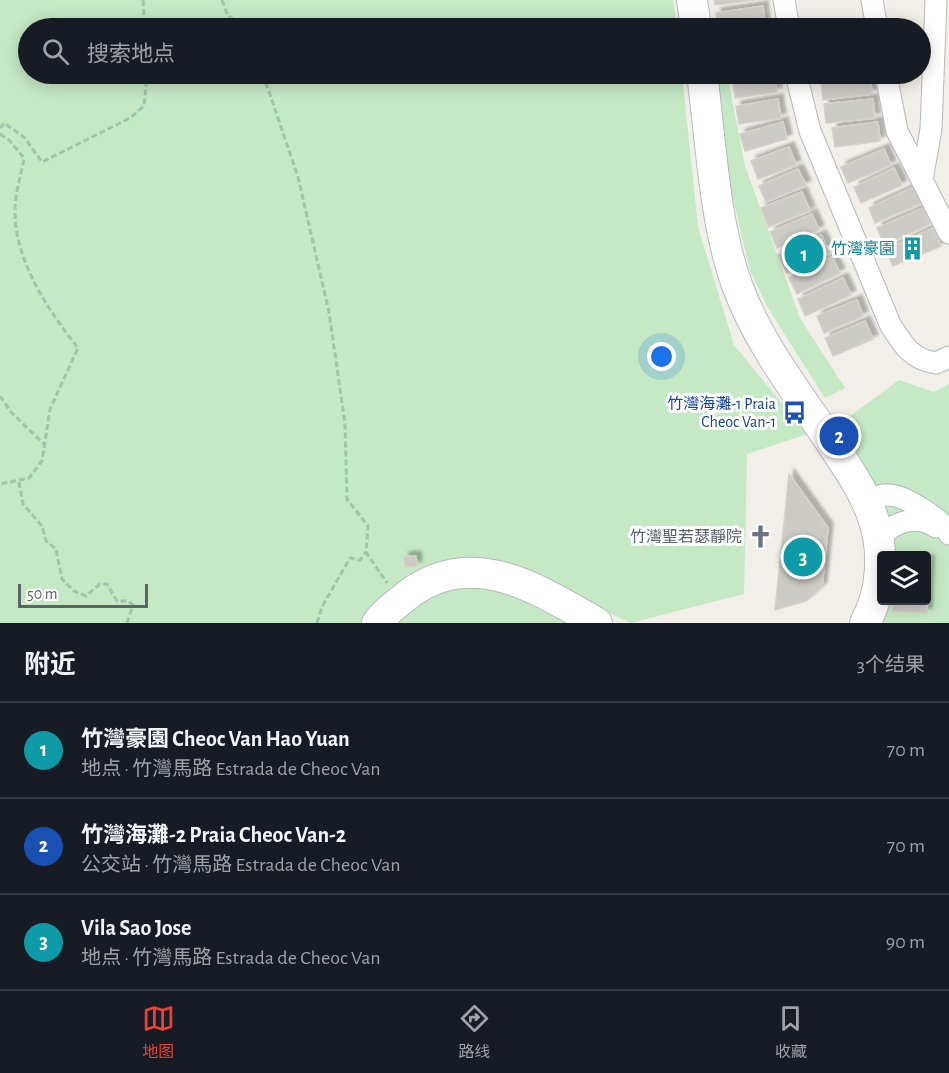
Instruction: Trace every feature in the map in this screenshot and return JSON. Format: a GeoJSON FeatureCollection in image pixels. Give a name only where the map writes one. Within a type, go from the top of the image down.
{"type":"FeatureCollection","features":[{"type":"Feature","properties":{"kind":"main road"},"geometry":{"type":"LineString","coordinates":[[692,0],[695,18]]}},
{"type":"Feature","properties":{"kind":"main road"},"geometry":{"type":"LineString","coordinates":[[703,84],[723,225],[737,285],[760,334],[867,502],[878,539],[879,578],[874,601],[865,623]]}},
{"type":"Feature","properties":{"kind":"main road"},"geometry":{"type":"LineString","coordinates":[[377,623],[412,591],[444,576],[465,571],[488,573],[521,583],[597,623]]}},
{"type":"Feature","properties":{"kind":"street"},"geometry":{"type":"LineString","coordinates":[[784,0],[787,18]]}},
{"type":"Feature","properties":{"kind":"street"},"geometry":{"type":"LineString","coordinates":[[872,0],[875,18]]}},
{"type":"Feature","properties":{"kind":"street"},"geometry":{"type":"LineString","coordinates":[[922,180],[931,129],[936,0]]}},
{"type":"Feature","properties":{"kind":"street"},"geometry":{"type":"LineString","coordinates":[[798,84],[810,131],[890,324],[905,347],[915,356],[936,363],[949,357]]}},
{"type":"Feature","properties":{"kind":"street"},"geometry":{"type":"LineString","coordinates":[[888,84],[897,131],[949,233]]}},
{"type":"Feature","properties":{"kind":"street"},"geometry":{"type":"LineString","coordinates":[[867,502],[882,495],[900,497],[942,523],[949,537]]}},
{"type":"Feature","properties":{"kind":"street"},"geometry":{"type":"LineString","coordinates":[[878,539],[889,528],[902,522],[916,520],[931,523],[949,537]]}},
{"type":"Feature","properties":{"kind":"path"},"geometry":{"type":"LineString","coordinates":[[143,0],[144,18]]}},
{"type":"Feature","properties":{"kind":"path"},"geometry":{"type":"LineString","coordinates":[[222,0],[228,16],[232,18]]}},
{"type":"Feature","properties":{"kind":"path"},"geometry":{"type":"LineString","coordinates":[[0,128],[4,123],[24,137],[42,162],[130,118],[144,105],[146,84]]}},
{"type":"Feature","properties":{"kind":"path"},"geometry":{"type":"LineString","coordinates":[[266,84],[298,177],[315,243],[343,412],[347,499],[368,526],[366,552],[360,560],[350,558],[322,607],[317,623]]}},
{"type":"Feature","properties":{"kind":"path"},"geometry":{"type":"LineString","coordinates":[[0,134],[9,140],[24,158],[15,213],[20,244],[51,314],[78,348],[50,409],[42,461],[29,478],[19,482],[0,484]]}},
{"type":"Feature","properties":{"kind":"path"},"geometry":{"type":"LineString","coordinates":[[0,396],[11,412],[45,445]]}},
{"type":"Feature","properties":{"kind":"path"},"geometry":{"type":"LineString","coordinates":[[19,482],[23,504],[42,526],[46,541],[56,549],[62,579],[74,591],[86,596],[100,584],[107,584],[117,601],[128,601],[133,605],[127,623]]}},
{"type":"Feature","properties":{"kind":"path"},"geometry":{"type":"LineString","coordinates":[[366,552],[399,602]]}},
{"type":"Feature","properties":{"kind":"green space"},"geometry":{"type":"Polygon","coordinates":[[[0,0],[673,0],[676,18],[18,18],[18,84],[683,84],[698,227],[734,345],[807,434],[747,454],[744,594],[631,623],[506,566],[364,619],[362,623],[0,623],[0,0]]]}},
{"type":"Feature","properties":{"kind":"green space"},"geometry":{"type":"Polygon","coordinates":[[[718,84],[729,84],[745,166],[800,318],[845,388],[825,398],[768,308],[750,271],[730,185],[718,84]]]}},
{"type":"Feature","properties":{"kind":"green space"},"geometry":{"type":"Polygon","coordinates":[[[899,380],[934,392],[949,384],[949,623],[879,623],[886,605],[931,605],[931,551],[892,551],[837,426],[899,380]]]}},
{"type":"Feature","properties":{"kind":"green space"},"geometry":{"type":"Polygon","coordinates":[[[458,586],[491,589],[519,596],[574,623],[391,623],[418,599],[458,586]]]}},
{"type":"Feature","properties":{"kind":"building"},"geometry":{"type":"Polygon","coordinates":[[[714,0],[755,0],[715,5],[714,0]]]}},
{"type":"Feature","properties":{"kind":"building"},"geometry":{"type":"Polygon","coordinates":[[[763,6],[764,18],[717,18],[716,13],[763,6]]]}},
{"type":"Feature","properties":{"kind":"building"},"geometry":{"type":"Polygon","coordinates":[[[733,84],[776,84],[777,92],[735,98],[733,84]]]}},
{"type":"Feature","properties":{"kind":"building"},"geometry":{"type":"Polygon","coordinates":[[[821,84],[871,84],[872,94],[823,100],[821,84]]]}},
{"type":"Feature","properties":{"kind":"building"},"geometry":{"type":"Polygon","coordinates":[[[778,99],[781,118],[739,124],[736,106],[778,99]]]}},
{"type":"Feature","properties":{"kind":"building"},"geometry":{"type":"Polygon","coordinates":[[[873,99],[875,118],[826,123],[824,104],[873,99]]]}},
{"type":"Feature","properties":{"kind":"building"},"geometry":{"type":"Polygon","coordinates":[[[783,122],[787,139],[745,151],[740,134],[783,122]]]}},
{"type":"Feature","properties":{"kind":"building"},"geometry":{"type":"Polygon","coordinates":[[[878,122],[880,141],[835,147],[832,128],[878,122]]]}},
{"type":"Feature","properties":{"kind":"building"},"geometry":{"type":"Polygon","coordinates":[[[789,147],[796,165],[758,179],[751,161],[789,147]]]}},
{"type":"Feature","properties":{"kind":"building"},"geometry":{"type":"Polygon","coordinates":[[[884,149],[891,165],[848,183],[841,167],[884,149]]]}},
{"type":"Feature","properties":{"kind":"building","name":"竹灣豪園"},"geometry":{"type":"Polygon","coordinates":[[[894,168],[902,185],[861,203],[854,187],[894,168]]]}},
{"type":"Feature","properties":{"kind":"building"},"geometry":{"type":"Polygon","coordinates":[[[798,169],[806,185],[766,202],[759,186],[798,169]]]}},
{"type":"Feature","properties":{"kind":"building","name":"竹灣豪園"},"geometry":{"type":"Polygon","coordinates":[[[914,187],[921,203],[875,223],[869,208],[914,187]]]}},
{"type":"Feature","properties":{"kind":"building","name":"竹灣豪園"},"geometry":{"type":"Polygon","coordinates":[[[802,192],[810,211],[768,227],[761,208],[802,192]]]}},
{"type":"Feature","properties":{"kind":"building","name":"竹灣豪園"},"geometry":{"type":"Polygon","coordinates":[[[923,208],[930,224],[884,245],[877,228],[923,208]]]}},
{"type":"Feature","properties":{"kind":"building","name":"竹灣豪園"},"geometry":{"type":"Polygon","coordinates":[[[812,214],[819,230],[777,248],[770,232],[812,214]]]}},
{"type":"Feature","properties":{"kind":"building","name":"竹灣豪園"},"geometry":{"type":"Polygon","coordinates":[[[933,228],[941,246],[893,266],[886,250],[933,228]]]}},
{"type":"Feature","properties":{"kind":"building"},"geometry":{"type":"Polygon","coordinates":[[[821,235],[830,253],[787,273],[778,255],[821,235]]]}},
{"type":"Feature","properties":{"kind":"building","name":"竹灣豪園"},"geometry":{"type":"Polygon","coordinates":[[[832,257],[840,273],[797,294],[789,278],[832,257]]]}},
{"type":"Feature","properties":{"kind":"building","name":"竹灣豪園"},"geometry":{"type":"Polygon","coordinates":[[[843,278],[851,295],[805,316],[798,299],[843,278]]]}},
{"type":"Feature","properties":{"kind":"building","name":"竹灣豪園"},"geometry":{"type":"Polygon","coordinates":[[[857,300],[863,316],[824,333],[817,316],[857,300]]]}},
{"type":"Feature","properties":{"kind":"building"},"geometry":{"type":"Polygon","coordinates":[[[865,321],[873,339],[833,356],[825,338],[865,321]]]}},
{"type":"Feature","properties":{"kind":"building"},"geometry":{"type":"Polygon","coordinates":[[[789,474],[828,528],[822,587],[806,601],[775,610],[789,474]]]}},
{"type":"Feature","properties":{"kind":"building"},"geometry":{"type":"Polygon","coordinates":[[[416,556],[417,566],[405,567],[404,557],[416,556]]]}},
{"type":"Feature","properties":{"kind":"building"},"geometry":{"type":"Polygon","coordinates":[[[894,605],[927,605],[927,613],[893,611],[894,605]]]}},
{"type":"Feature","properties":{"kind":"place","name":"竹灣豪園"},"geometry":{"type":"Point","coordinates":[913,248]}},
{"type":"Feature","properties":{"kind":"place","name":"竹灣豪園 Cheoc Van Hao Yuan"},"geometry":{"type":"Point","coordinates":[804,254]}},
{"type":"Feature","properties":{"kind":"place","name":"竹灣海灘-1 Praia Cheoc Van-1"},"geometry":{"type":"Point","coordinates":[794,412]}},
{"type":"Feature","properties":{"kind":"place","name":"竹灣海灘-2 Praia Cheoc Van-2"},"geometry":{"type":"Point","coordinates":[839,436]}},
{"type":"Feature","properties":{"kind":"place","name":"竹灣聖若瑟靜院"},"geometry":{"type":"Point","coordinates":[760,536]}},
{"type":"Feature","properties":{"kind":"place","name":"Vila Sao Jose"},"geometry":{"type":"Point","coordinates":[803,557]}}]}
